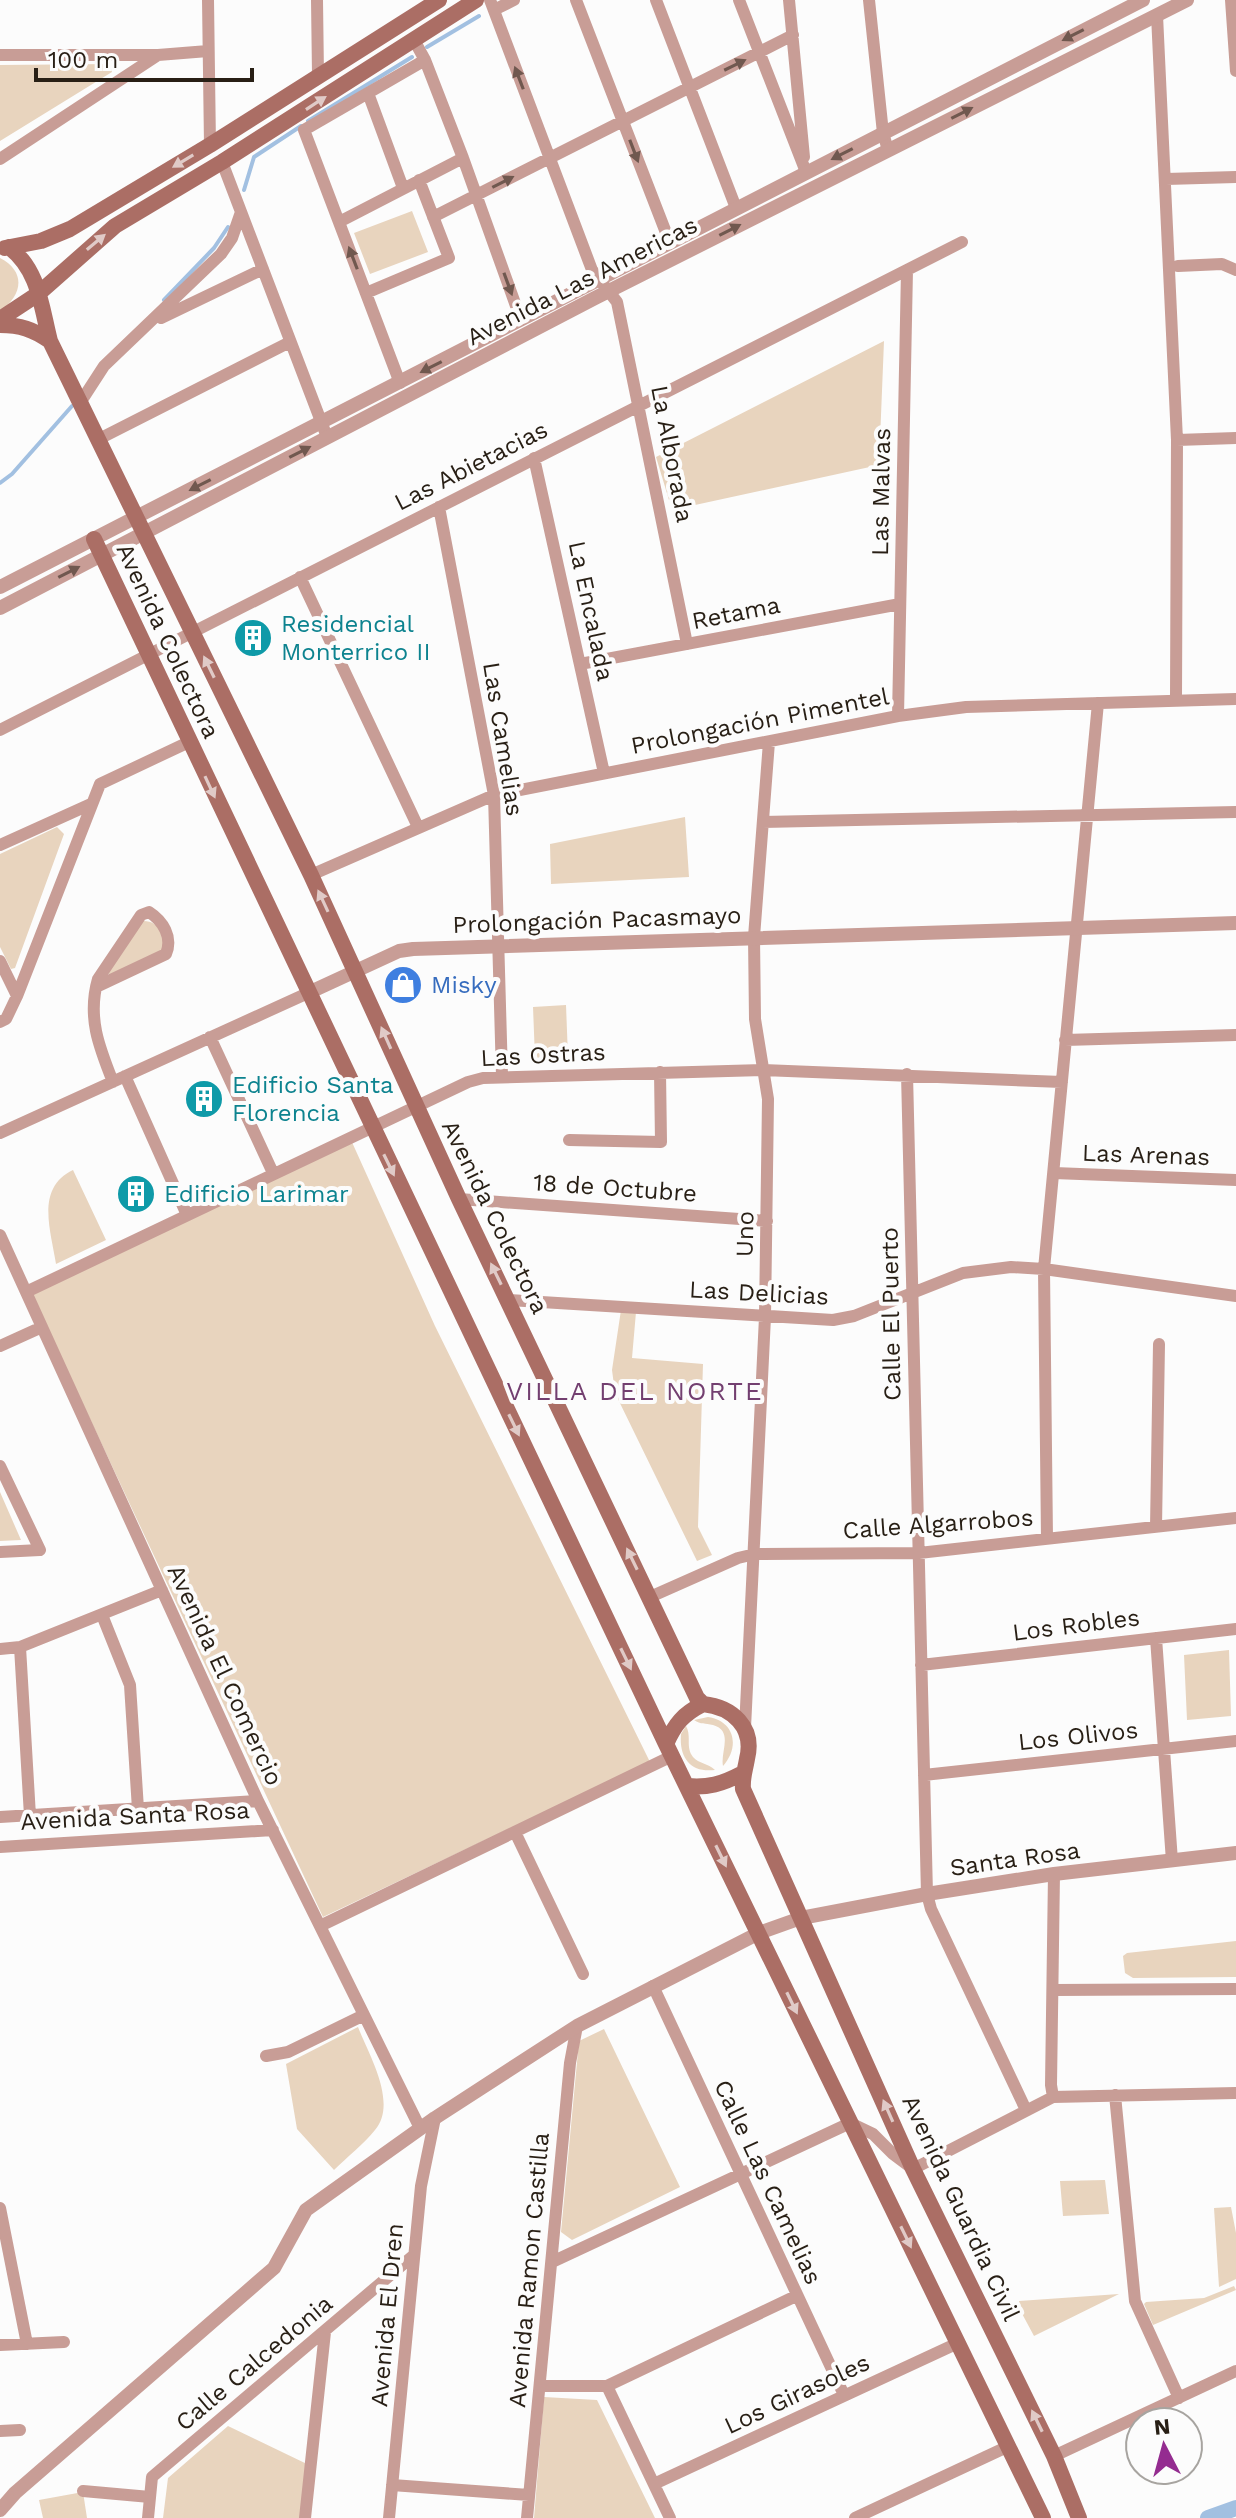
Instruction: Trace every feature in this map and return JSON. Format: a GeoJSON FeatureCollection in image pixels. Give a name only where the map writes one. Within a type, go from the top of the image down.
{"type":"FeatureCollection","features":[{"type":"Feature","properties":{"kind":"main road"},"geometry":{"type":"LineString","coordinates":[[3,247],[41,241],[70,229],[210,145],[439,0]]}},
{"type":"Feature","properties":{"kind":"main road"},"geometry":{"type":"LineString","coordinates":[[0,322],[38,294],[115,226],[222,162],[476,0]]}},
{"type":"Feature","properties":{"kind":"main road","name":"Avenida Colectora"},"geometry":{"type":"LineString","coordinates":[[3,247],[30,267],[50,341],[311,875],[459,1199],[697,1698],[703,1704]]}},
{"type":"Feature","properties":{"kind":"main road"},"geometry":{"type":"LineString","coordinates":[[0,322],[36,331],[50,341]]}},
{"type":"Feature","properties":{"kind":"main road","name":"Avenida Colectora"},"geometry":{"type":"LineString","coordinates":[[94,539],[371,1127],[759,1933]]}},
{"type":"Feature","properties":{"kind":"main road"},"geometry":{"type":"LineString","coordinates":[[669,1750],[675,1723],[687,1712],[703,1704],[720,1706],[735,1714],[745,1728],[749,1743],[741,1774],[743,1789],[801,1918]]}},
{"type":"Feature","properties":{"kind":"main road"},"geometry":{"type":"LineString","coordinates":[[687,1786],[706,1788],[741,1774]]}},
{"type":"Feature","properties":{"kind":"main road","name":"Avenida Guardia Civil"},"geometry":{"type":"LineString","coordinates":[[801,1918],[913,2169],[1054,2456],[1079,2518]]}},
{"type":"Feature","properties":{"kind":"main road"},"geometry":{"type":"LineString","coordinates":[[759,1933],[1043,2518]]}},
{"type":"Feature","properties":{"kind":"street"},"geometry":{"type":"LineString","coordinates":[[208,0],[210,145]]}},
{"type":"Feature","properties":{"kind":"street"},"geometry":{"type":"LineString","coordinates":[[317,0],[318,75]]}},
{"type":"Feature","properties":{"kind":"street"},"geometry":{"type":"LineString","coordinates":[[492,5],[514,0]]}},
{"type":"Feature","properties":{"kind":"street"},"geometry":{"type":"LineString","coordinates":[[576,0],[670,243]]}},
{"type":"Feature","properties":{"kind":"street"},"geometry":{"type":"LineString","coordinates":[[656,0],[736,208]]}},
{"type":"Feature","properties":{"kind":"street"},"geometry":{"type":"LineString","coordinates":[[739,0],[806,172]]}},
{"type":"Feature","properties":{"kind":"street"},"geometry":{"type":"LineString","coordinates":[[789,0],[806,172]]}},
{"type":"Feature","properties":{"kind":"street"},"geometry":{"type":"LineString","coordinates":[[869,0],[883,133],[888,150]]}},
{"type":"Feature","properties":{"kind":"street","name":"Avenida Las Americas"},"geometry":{"type":"LineString","coordinates":[[324,430],[400,383],[521,320],[605,285],[670,243],[736,208],[1143,0]]}},
{"type":"Feature","properties":{"kind":"street","name":"Avenida Las Americas"},"geometry":{"type":"LineString","coordinates":[[0,587],[94,539],[139,525],[605,285],[888,150],[1187,0]]}},
{"type":"Feature","properties":{"kind":"street"},"geometry":{"type":"LineString","coordinates":[[1231,0],[1236,71]]}},
{"type":"Feature","properties":{"kind":"street","name":"La Alborada"},"geometry":{"type":"LineString","coordinates":[[492,5],[592,270],[617,302],[687,644]]}},
{"type":"Feature","properties":{"kind":"street"},"geometry":{"type":"LineString","coordinates":[[1157,15],[1177,440],[1176,701]]}},
{"type":"Feature","properties":{"kind":"street"},"geometry":{"type":"LineString","coordinates":[[433,217],[793,35]]}},
{"type":"Feature","properties":{"kind":"street"},"geometry":{"type":"LineString","coordinates":[[414,40],[425,60],[463,158],[521,320]]}},
{"type":"Feature","properties":{"kind":"street"},"geometry":{"type":"LineString","coordinates":[[0,55],[158,55],[208,51]]}},
{"type":"Feature","properties":{"kind":"street"},"geometry":{"type":"LineString","coordinates":[[0,159],[158,55]]}},
{"type":"Feature","properties":{"kind":"street"},"geometry":{"type":"LineString","coordinates":[[400,383],[304,130],[425,60]]}},
{"type":"Feature","properties":{"kind":"street"},"geometry":{"type":"LineString","coordinates":[[368,93],[403,188]]}},
{"type":"Feature","properties":{"kind":"street"},"geometry":{"type":"LineString","coordinates":[[339,222],[463,158]]}},
{"type":"Feature","properties":{"kind":"street"},"geometry":{"type":"LineString","coordinates":[[222,162],[324,430]]}},
{"type":"Feature","properties":{"kind":"street"},"geometry":{"type":"LineString","coordinates":[[1166,179],[1236,177]]}},
{"type":"Feature","properties":{"kind":"street"},"geometry":{"type":"LineString","coordinates":[[366,293],[449,258],[419,180]]}},
{"type":"Feature","properties":{"kind":"street"},"geometry":{"type":"LineString","coordinates":[[80,403],[104,366],[221,254],[232,238],[241,212]]}},
{"type":"Feature","properties":{"kind":"street","name":"Las Abietacias"},"geometry":{"type":"LineString","coordinates":[[0,730],[962,242]]}},
{"type":"Feature","properties":{"kind":"street"},"geometry":{"type":"LineString","coordinates":[[1178,266],[1222,264],[1236,270]]}},
{"type":"Feature","properties":{"kind":"street"},"geometry":{"type":"LineString","coordinates":[[150,324],[263,269]]}},
{"type":"Feature","properties":{"kind":"street","name":"Las Malvas"},"geometry":{"type":"LineString","coordinates":[[898,716],[907,270]]}},
{"type":"Feature","properties":{"kind":"street"},"geometry":{"type":"LineString","coordinates":[[97,440],[290,342]]}},
{"type":"Feature","properties":{"kind":"street"},"geometry":{"type":"LineString","coordinates":[[1177,440],[1236,438]]}},
{"type":"Feature","properties":{"kind":"street","name":"La Encalada"},"geometry":{"type":"LineString","coordinates":[[534,458],[604,773]]}},
{"type":"Feature","properties":{"kind":"street","name":"Las Camelias"},"geometry":{"type":"LineString","coordinates":[[439,507],[494,795],[502,1076]]}},
{"type":"Feature","properties":{"kind":"street","name":"Avenida Las Americas"},"geometry":{"type":"LineString","coordinates":[[0,608],[101,556],[139,525]]}},
{"type":"Feature","properties":{"kind":"street"},"geometry":{"type":"LineString","coordinates":[[300,577],[418,827]]}},
{"type":"Feature","properties":{"kind":"street","name":"Retama"},"geometry":{"type":"LineString","coordinates":[[580,664],[900,604]]}},
{"type":"Feature","properties":{"kind":"street","name":"Prolongación Pimentel"},"geometry":{"type":"LineString","coordinates":[[311,875],[494,795],[898,716],[966,707],[1236,699]]}},
{"type":"Feature","properties":{"kind":"street"},"geometry":{"type":"LineString","coordinates":[[1047,1539],[1044,1269],[1098,703]]}},
{"type":"Feature","properties":{"kind":"street"},"geometry":{"type":"LineString","coordinates":[[0,1022],[6,1019],[17,996],[100,784],[189,742]]}},
{"type":"Feature","properties":{"kind":"street","name":"Uno"},"geometry":{"type":"LineString","coordinates":[[745,1728],[755,1554],[767,1221],[768,1099],[755,1019],[754,937],[769,742]]}},
{"type":"Feature","properties":{"kind":"street"},"geometry":{"type":"LineString","coordinates":[[0,845],[91,804]]}},
{"type":"Feature","properties":{"kind":"street"},"geometry":{"type":"LineString","coordinates":[[763,822],[1236,812]]}},
{"type":"Feature","properties":{"kind":"street"},"geometry":{"type":"LineString","coordinates":[[96,987],[166,954],[169,939],[160,920],[149,912],[141,915],[106,963],[96,987],[97,1044],[119,1079],[187,1215]]}},
{"type":"Feature","properties":{"kind":"street","name":"Prolongación Pacasmayo"},"geometry":{"type":"LineString","coordinates":[[0,1133],[399,951],[498,945],[1236,923]]}},
{"type":"Feature","properties":{"kind":"street"},"geometry":{"type":"LineString","coordinates":[[0,961],[17,996]]}},
{"type":"Feature","properties":{"kind":"street"},"geometry":{"type":"LineString","coordinates":[[1065,1040],[1236,1035]]}},
{"type":"Feature","properties":{"kind":"street"},"geometry":{"type":"LineString","coordinates":[[210,1037],[273,1173]]}},
{"type":"Feature","properties":{"kind":"street","name":"Las Ostras"},"geometry":{"type":"LineString","coordinates":[[26,1292],[468,1082],[502,1076],[763,1070],[1062,1082]]}},
{"type":"Feature","properties":{"kind":"street"},"geometry":{"type":"LineString","coordinates":[[569,1140],[661,1142],[660,1072]]}},
{"type":"Feature","properties":{"kind":"street","name":"Calle El Puerto"},"geometry":{"type":"LineString","coordinates":[[907,1074],[919,1553]]}},
{"type":"Feature","properties":{"kind":"street","name":"Las Arenas"},"geometry":{"type":"LineString","coordinates":[[1054,1173],[1236,1180]]}},
{"type":"Feature","properties":{"kind":"street","name":"18 de Octubre"},"geometry":{"type":"LineString","coordinates":[[459,1199],[767,1221]]}},
{"type":"Feature","properties":{"kind":"street","name":"Avenida El Comercio"},"geometry":{"type":"LineString","coordinates":[[0,1235],[258,1801],[420,2128]]}},
{"type":"Feature","properties":{"kind":"street","name":"Las Delicias"},"geometry":{"type":"LineString","coordinates":[[509,1300],[833,1320],[854,1316],[963,1273],[986,1269],[1044,1269],[1236,1296]]}},
{"type":"Feature","properties":{"kind":"street"},"geometry":{"type":"LineString","coordinates":[[0,1346],[42,1327]]}},
{"type":"Feature","properties":{"kind":"street"},"geometry":{"type":"LineString","coordinates":[[1156,1527],[1159,1344]]}},
{"type":"Feature","properties":{"kind":"street"},"geometry":{"type":"LineString","coordinates":[[0,1466],[40,1550],[0,1552]]}},
{"type":"Feature","properties":{"kind":"street","name":"Calle Algarrobos"},"geometry":{"type":"LineString","coordinates":[[650,1597],[738,1558],[755,1554],[919,1553],[1236,1518]]}},
{"type":"Feature","properties":{"kind":"street"},"geometry":{"type":"LineString","coordinates":[[919,1553],[927,1894],[931,1909],[1026,2110]]}},
{"type":"Feature","properties":{"kind":"street"},"geometry":{"type":"LineString","coordinates":[[0,1649],[20,1647],[162,1590]]}},
{"type":"Feature","properties":{"kind":"street"},"geometry":{"type":"LineString","coordinates":[[102,1615],[130,1685],[138,1809]]}},
{"type":"Feature","properties":{"kind":"street","name":"Los Robles"},"geometry":{"type":"LineString","coordinates":[[921,1665],[1236,1629]]}},
{"type":"Feature","properties":{"kind":"street"},"geometry":{"type":"LineString","coordinates":[[1156,1638],[1172,1861]]}},
{"type":"Feature","properties":{"kind":"street"},"geometry":{"type":"LineString","coordinates":[[20,1647],[30,1816]]}},
{"type":"Feature","properties":{"kind":"street","name":"Los Olivos"},"geometry":{"type":"LineString","coordinates":[[924,1775],[1236,1741]]}},
{"type":"Feature","properties":{"kind":"street"},"geometry":{"type":"LineString","coordinates":[[320,1926],[515,1832],[669,1750]]}},
{"type":"Feature","properties":{"kind":"street","name":"Avenida Santa Rosa"},"geometry":{"type":"LineString","coordinates":[[0,1817],[258,1801]]}},
{"type":"Feature","properties":{"kind":"street","name":"Avenida Santa Rosa"},"geometry":{"type":"LineString","coordinates":[[0,1847],[273,1830]]}},
{"type":"Feature","properties":{"kind":"street"},"geometry":{"type":"LineString","coordinates":[[515,1832],[583,1974]]}},
{"type":"Feature","properties":{"kind":"street","name":"Santa Rosa"},"geometry":{"type":"LineString","coordinates":[[0,2510],[8,2492],[274,2268],[306,2210],[420,2128],[577,2026],[759,1933],[801,1918],[1054,1874],[1236,1853]]}},
{"type":"Feature","properties":{"kind":"street"},"geometry":{"type":"LineString","coordinates":[[1053,2097],[1054,1874]]}},
{"type":"Feature","properties":{"kind":"street","name":"Calle Las Camelias"},"geometry":{"type":"LineString","coordinates":[[653,1986],[844,2395]]}},
{"type":"Feature","properties":{"kind":"street"},"geometry":{"type":"LineString","coordinates":[[1054,1990],[1236,1989]]}},
{"type":"Feature","properties":{"kind":"street"},"geometry":{"type":"LineString","coordinates":[[266,2056],[288,2052],[364,2015]]}},
{"type":"Feature","properties":{"kind":"street","name":"Avenida Ramon Castilla"},"geometry":{"type":"LineString","coordinates":[[527,2518],[570,2063],[577,2026]]}},
{"type":"Feature","properties":{"kind":"street"},"geometry":{"type":"LineString","coordinates":[[552,2262],[850,2123],[873,2134],[913,2169],[1053,2097],[1236,2093]]}},
{"type":"Feature","properties":{"kind":"street"},"geometry":{"type":"LineString","coordinates":[[1115,2095],[1135,2301],[1179,2398]]}},
{"type":"Feature","properties":{"kind":"street","name":"Avenida El Dren"},"geometry":{"type":"LineString","coordinates":[[389,2518],[421,2186],[435,2118]]}},
{"type":"Feature","properties":{"kind":"street"},"geometry":{"type":"LineString","coordinates":[[0,2208],[27,2344]]}},
{"type":"Feature","properties":{"kind":"street","name":"Calle Calcedonia"},"geometry":{"type":"LineString","coordinates":[[148,2518],[152,2477],[414,2255]]}},
{"type":"Feature","properties":{"kind":"street"},"geometry":{"type":"LineString","coordinates":[[540,2386],[607,2386],[796,2296]]}},
{"type":"Feature","properties":{"kind":"street"},"geometry":{"type":"LineString","coordinates":[[305,2518],[325,2332]]}},
{"type":"Feature","properties":{"kind":"street"},"geometry":{"type":"LineString","coordinates":[[0,2345],[64,2342]]}},
{"type":"Feature","properties":{"kind":"street","name":"Los Girasoles"},"geometry":{"type":"LineString","coordinates":[[654,2484],[958,2343]]}},
{"type":"Feature","properties":{"kind":"street"},"geometry":{"type":"LineString","coordinates":[[1054,2456],[1236,2371]]}},
{"type":"Feature","properties":{"kind":"street"},"geometry":{"type":"LineString","coordinates":[[607,2386],[670,2518]]}},
{"type":"Feature","properties":{"kind":"street"},"geometry":{"type":"LineString","coordinates":[[0,2431],[20,2430]]}},
{"type":"Feature","properties":{"kind":"street"},"geometry":{"type":"LineString","coordinates":[[855,2518],[1009,2446]]}},
{"type":"Feature","properties":{"kind":"street"},"geometry":{"type":"LineString","coordinates":[[392,2485],[529,2495]]}},
{"type":"Feature","properties":{"kind":"street"},"geometry":{"type":"LineString","coordinates":[[83,2491],[150,2497]]}},
{"type":"Feature","properties":{"kind":"shaded area"},"geometry":{"type":"Polygon","coordinates":[[[110,64],[112,72],[0,141],[0,65],[110,64]]]}},
{"type":"Feature","properties":{"kind":"shaded area"},"geometry":{"type":"Polygon","coordinates":[[[412,211],[428,252],[370,274],[354,233],[412,211]]]}},
{"type":"Feature","properties":{"kind":"shaded area"},"geometry":{"type":"Polygon","coordinates":[[[0,258],[14,270],[18,284],[13,298],[0,311],[0,258]]]}},
{"type":"Feature","properties":{"kind":"shaded area"},"geometry":{"type":"Polygon","coordinates":[[[884,341],[879,465],[672,510],[656,457],[884,341]]]}},
{"type":"Feature","properties":{"kind":"shaded area"},"geometry":{"type":"Polygon","coordinates":[[[685,817],[689,877],[551,884],[550,844],[685,817]]]}},
{"type":"Feature","properties":{"kind":"shaded area"},"geometry":{"type":"Polygon","coordinates":[[[57,827],[64,834],[15,968],[11,969],[0,947],[0,854],[57,827]]]}},
{"type":"Feature","properties":{"kind":"shaded area"},"geometry":{"type":"Polygon","coordinates":[[[142,921],[157,926],[165,951],[111,977],[106,970],[142,921]]]}},
{"type":"Feature","properties":{"kind":"shaded area"},"geometry":{"type":"Polygon","coordinates":[[[566,1005],[568,1057],[535,1058],[533,1007],[566,1005]]]}},
{"type":"Feature","properties":{"kind":"shaded area"},"geometry":{"type":"Polygon","coordinates":[[[351,1140],[435,1326],[650,1762],[323,1917],[32,1295],[351,1140]]]}},
{"type":"Feature","properties":{"kind":"shaded area"},"geometry":{"type":"Polygon","coordinates":[[[73,1170],[106,1240],[56,1264],[49,1225],[50,1199],[61,1178],[73,1170]]]}},
{"type":"Feature","properties":{"kind":"shaded area"},"geometry":{"type":"Polygon","coordinates":[[[621,1310],[636,1312],[632,1358],[703,1364],[698,1527],[712,1555],[697,1561],[615,1393],[612,1370],[621,1310]]]}},
{"type":"Feature","properties":{"kind":"shaded area"},"geometry":{"type":"Polygon","coordinates":[[[0,1492],[21,1540],[0,1541],[0,1492]]]}},
{"type":"Feature","properties":{"kind":"shaded area"},"geometry":{"type":"Polygon","coordinates":[[[1229,1650],[1231,1716],[1187,1720],[1184,1655],[1229,1650]]]}},
{"type":"Feature","properties":{"kind":"shaded area"},"geometry":{"type":"Polygon","coordinates":[[[708,1717],[724,1724],[732,1736],[732,1751],[723,1766],[723,1732],[713,1725],[694,1720],[708,1717]]]}},
{"type":"Feature","properties":{"kind":"shaded area"},"geometry":{"type":"Polygon","coordinates":[[[686,1726],[693,1757],[715,1770],[699,1769],[684,1756],[681,1734],[686,1726]]]}},
{"type":"Feature","properties":{"kind":"shaded area"},"geometry":{"type":"Polygon","coordinates":[[[1236,1941],[1236,1977],[1133,1978],[1125,1973],[1123,1956],[1127,1953],[1236,1941]]]}},
{"type":"Feature","properties":{"kind":"shaded area"},"geometry":{"type":"Polygon","coordinates":[[[358,2027],[379,2079],[384,2106],[375,2130],[334,2170],[297,2129],[286,2064],[358,2027]]]}},
{"type":"Feature","properties":{"kind":"shaded area"},"geometry":{"type":"Polygon","coordinates":[[[604,2029],[680,2187],[572,2240],[561,2232],[579,2041],[604,2029]]]}},
{"type":"Feature","properties":{"kind":"shaded area"},"geometry":{"type":"Polygon","coordinates":[[[1105,2180],[1109,2214],[1063,2216],[1060,2181],[1105,2180]]]}},
{"type":"Feature","properties":{"kind":"shaded area"},"geometry":{"type":"Polygon","coordinates":[[[1231,2207],[1236,2233],[1236,2279],[1219,2287],[1214,2208],[1231,2207]]]}},
{"type":"Feature","properties":{"kind":"shaded area"},"geometry":{"type":"Polygon","coordinates":[[[1234,2286],[1236,2290],[1153,2325],[1144,2304],[1204,2298],[1234,2286]]]}},
{"type":"Feature","properties":{"kind":"shaded area"},"geometry":{"type":"Polygon","coordinates":[[[1119,2294],[1034,2336],[1019,2308],[1019,2301],[1119,2294]]]}},
{"type":"Feature","properties":{"kind":"shaded area"},"geometry":{"type":"Polygon","coordinates":[[[544,2397],[597,2400],[655,2518],[534,2518],[544,2397]]]}},
{"type":"Feature","properties":{"kind":"shaded area"},"geometry":{"type":"Polygon","coordinates":[[[228,2426],[309,2465],[303,2518],[163,2518],[168,2478],[228,2426]]]}},
{"type":"Feature","properties":{"kind":"shaded area"},"geometry":{"type":"Polygon","coordinates":[[[83,2492],[87,2518],[43,2518],[39,2500],[83,2492]]]}},
{"type":"Feature","properties":{"kind":"waterway"},"geometry":{"type":"LineString","coordinates":[[427,47],[479,16]]}},
{"type":"Feature","properties":{"kind":"waterway"},"geometry":{"type":"LineString","coordinates":[[308,121],[412,57]]}},
{"type":"Feature","properties":{"kind":"waterway"},"geometry":{"type":"LineString","coordinates":[[244,190],[254,157],[301,126]]}},
{"type":"Feature","properties":{"kind":"waterway"},"geometry":{"type":"LineString","coordinates":[[164,300],[214,248],[228,227]]}},
{"type":"Feature","properties":{"kind":"waterway"},"geometry":{"type":"LineString","coordinates":[[0,483],[12,474],[72,406]]}},
{"type":"Feature","properties":{"kind":"waterway"},"geometry":{"type":"LineString","coordinates":[[1208,2518],[1236,2508]]}},
{"type":"Feature","properties":{"kind":"place","name":"Residencial Monterrico II"},"geometry":{"type":"Point","coordinates":[253,638]}},
{"type":"Feature","properties":{"kind":"place","name":"Misky"},"geometry":{"type":"Point","coordinates":[403,985]}},
{"type":"Feature","properties":{"kind":"place","name":"Edificio Santa Florencia"},"geometry":{"type":"Point","coordinates":[204,1099]}},
{"type":"Feature","properties":{"kind":"place","name":"Edificio Larimar"},"geometry":{"type":"Point","coordinates":[136,1194]}},
{"type":"Feature","properties":{"kind":"district","name":"VILLA DEL NORTE"},"geometry":{"type":"Point","coordinates":[635,1391]}}]}
